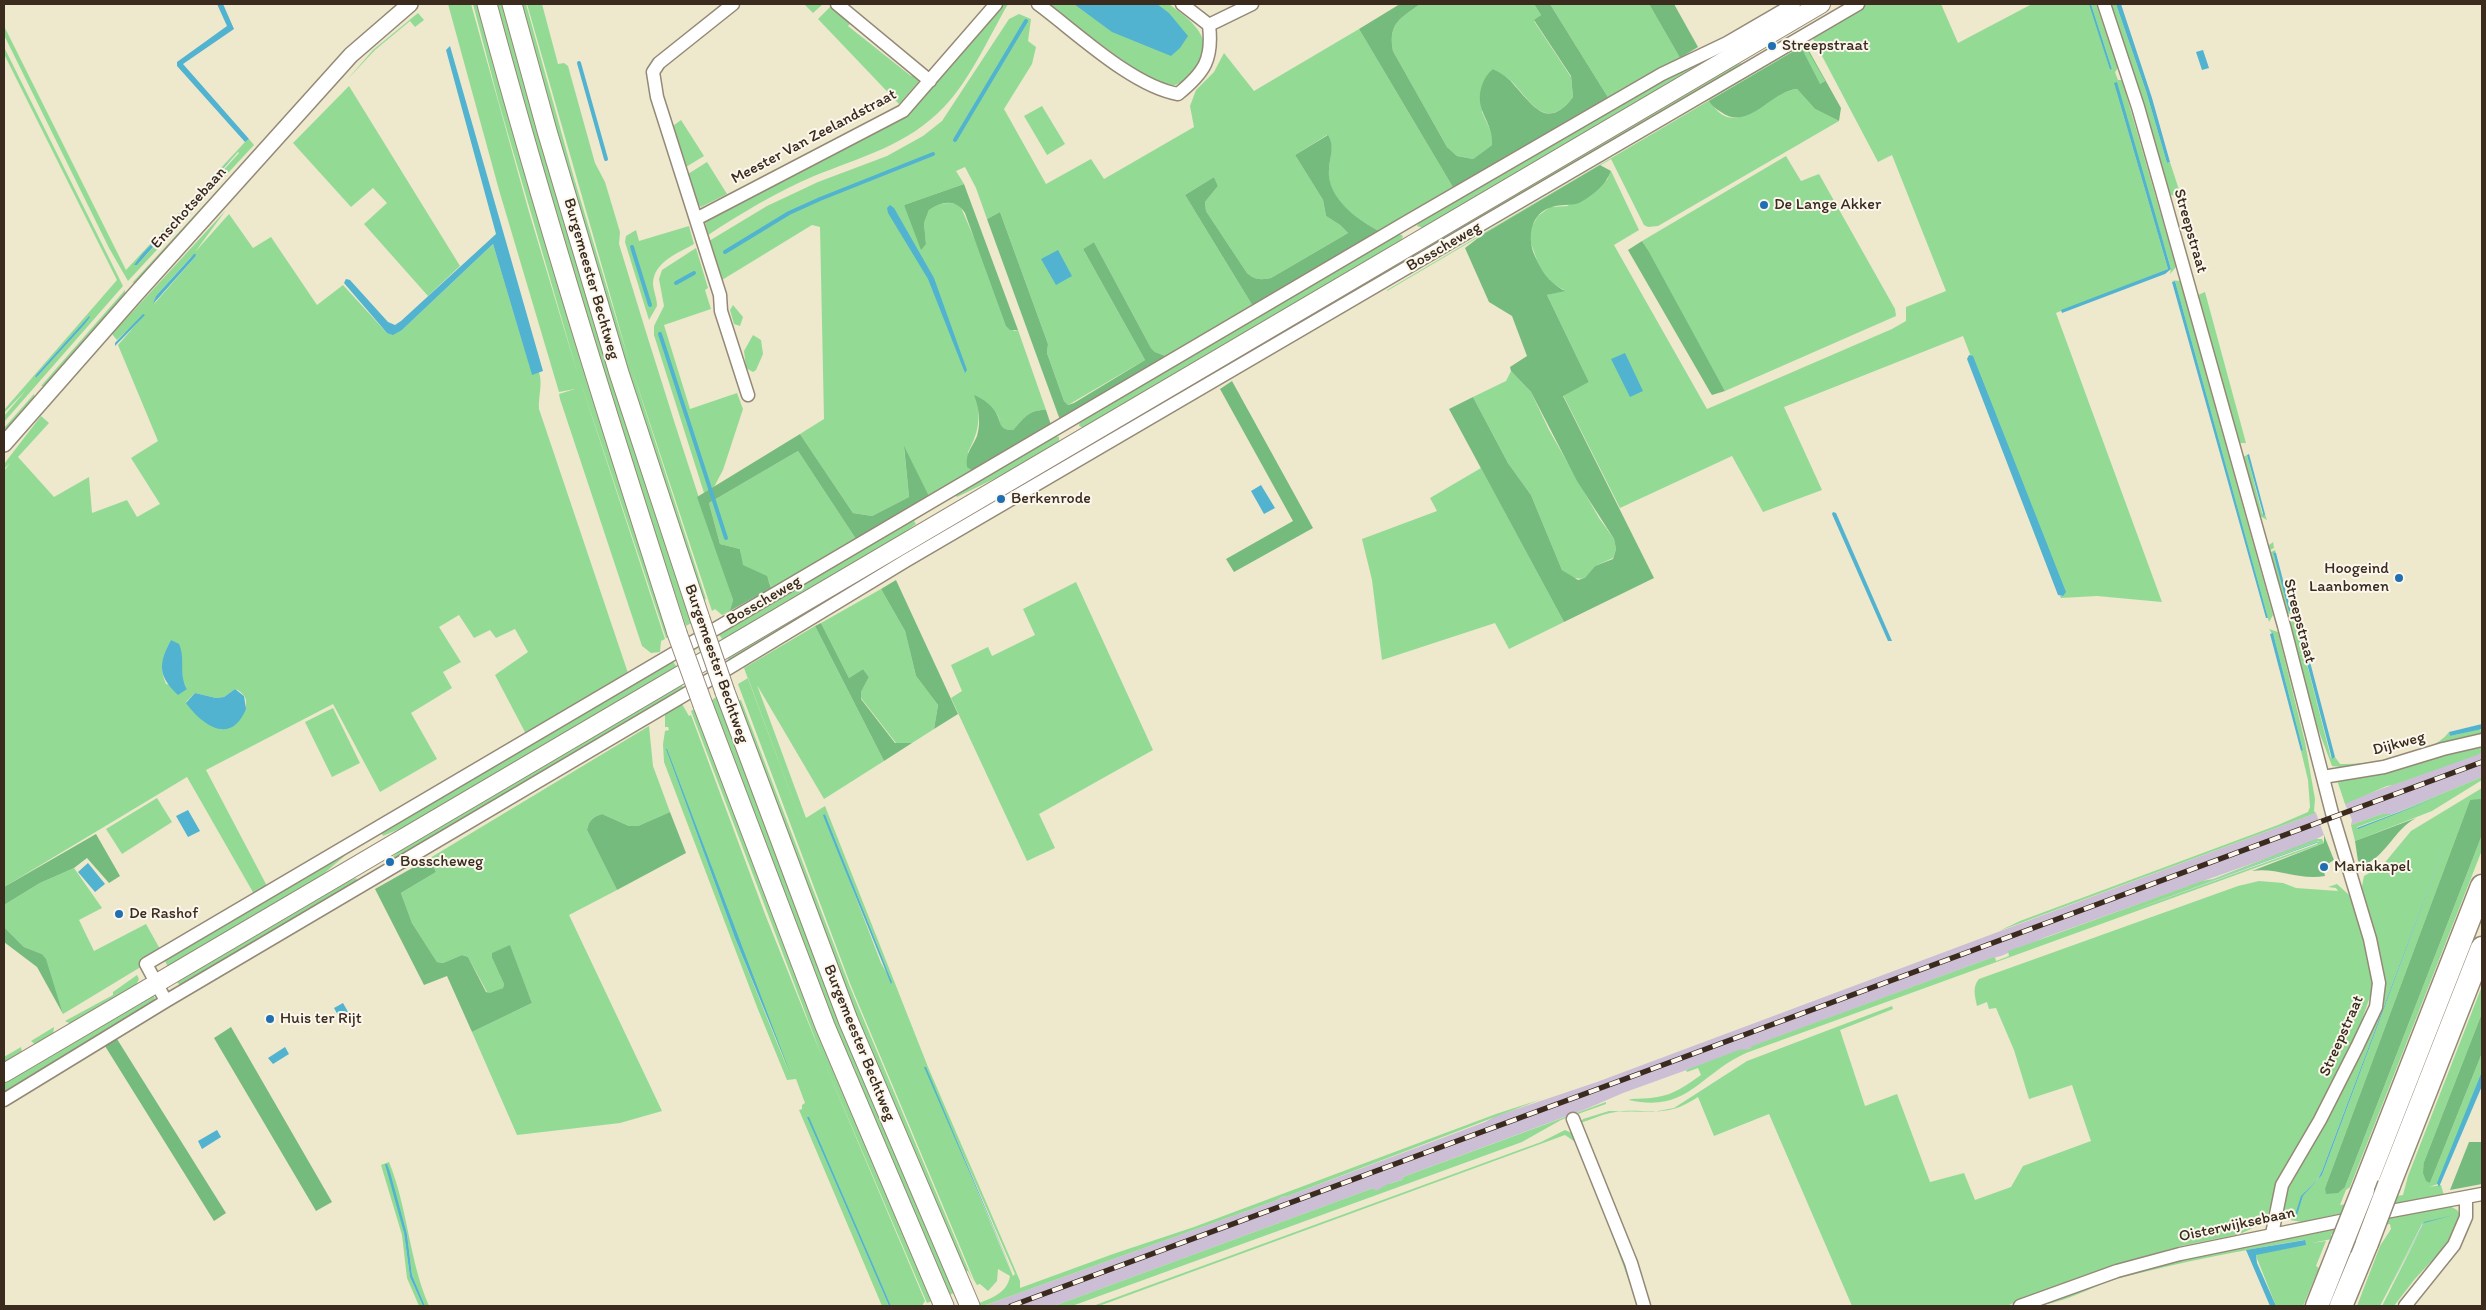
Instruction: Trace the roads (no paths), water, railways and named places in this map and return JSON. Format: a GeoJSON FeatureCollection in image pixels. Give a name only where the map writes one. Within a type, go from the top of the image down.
{"type":"FeatureCollection","features":[{"type":"Feature","properties":{"kind":"highway"},"geometry":{"type":"LineString","coordinates":[[2317,1306],[2482,886]]}},
{"type":"Feature","properties":{"kind":"highway"},"geometry":{"type":"LineString","coordinates":[[2341,1306],[2482,948]]}},
{"type":"Feature","properties":{"kind":"main road","name":"Burgemeester Bechtweg"},"geometry":{"type":"LineString","coordinates":[[487,4],[523,136],[595,377],[703,705],[825,1026],[942,1302]]}},
{"type":"Feature","properties":{"kind":"main road","name":"Burgemeester Bechtweg"},"geometry":{"type":"LineString","coordinates":[[512,4],[547,131],[619,373],[725,692],[848,1020],[967,1298]]}},
{"type":"Feature","properties":{"kind":"main road","name":"Bosscheweg"},"geometry":{"type":"LineString","coordinates":[[4,1073],[155,983],[1079,450],[1416,241],[1795,11],[1821,4]]}},
{"type":"Feature","properties":{"kind":"street","name":"Enschotsebaan"},"geometry":{"type":"LineString","coordinates":[[4,444],[135,294],[351,54],[410,4]]}},
{"type":"Feature","properties":{"kind":"street"},"geometry":{"type":"LineString","coordinates":[[733,4],[659,64],[653,72],[657,97],[696,219],[748,395]]}},
{"type":"Feature","properties":{"kind":"street"},"geometry":{"type":"LineString","coordinates":[[837,4],[930,80]]}},
{"type":"Feature","properties":{"kind":"street","name":"Meester Van Zeelandstraat"},"geometry":{"type":"LineString","coordinates":[[696,219],[895,116],[908,106],[996,4]]}},
{"type":"Feature","properties":{"kind":"street"},"geometry":{"type":"LineString","coordinates":[[1038,4],[1134,76],[1166,92],[1178,94],[1193,82],[1206,65],[1211,51],[1209,25],[1182,4]]}},
{"type":"Feature","properties":{"kind":"street"},"geometry":{"type":"LineString","coordinates":[[1209,25],[1252,4]]}},
{"type":"Feature","properties":{"kind":"street","name":"Bosscheweg"},"geometry":{"type":"LineString","coordinates":[[4,1100],[1079,450],[1805,37],[1858,4]]}},
{"type":"Feature","properties":{"kind":"street","name":"Streepstraat"},"geometry":{"type":"LineString","coordinates":[[2104,4],[2144,125],[2279,607],[2332,813],[2370,939],[2380,983],[2376,1007],[2365,1031],[2320,1120],[2282,1185],[2272,1234]]}},
{"type":"Feature","properties":{"kind":"street"},"geometry":{"type":"LineString","coordinates":[[1795,11],[1805,37]]}},
{"type":"Feature","properties":{"kind":"street","name":"Bosscheweg"},"geometry":{"type":"LineString","coordinates":[[166,1001],[146,964],[1405,223],[1662,74],[1795,11]]}},
{"type":"Feature","properties":{"kind":"street","name":"Bosscheweg"},"geometry":{"type":"LineString","coordinates":[[1405,223],[1416,241]]}},
{"type":"Feature","properties":{"kind":"street"},"geometry":{"type":"LineString","coordinates":[[1064,424],[1079,450]]}},
{"type":"Feature","properties":{"kind":"street","name":"Dijkweg"},"geometry":{"type":"LineString","coordinates":[[2324,776],[2384,767],[2443,749],[2482,740]]}},
{"type":"Feature","properties":{"kind":"street"},"geometry":{"type":"LineString","coordinates":[[1573,1119],[1631,1263],[1644,1306]]}},
{"type":"Feature","properties":{"kind":"street","name":"Oisterwijksebaan"},"geometry":{"type":"LineString","coordinates":[[2020,1306],[2117,1271],[2180,1254],[2272,1234],[2482,1194]]}},
{"type":"Feature","properties":{"kind":"street"},"geometry":{"type":"LineString","coordinates":[[2405,1306],[2454,1245],[2466,1217],[2466,1197]]}},
{"type":"Feature","properties":{"kind":"water"},"geometry":{"type":"Polygon","coordinates":[[[217,4],[223,4],[234,29],[183,64],[249,139],[245,142],[177,66],[177,62],[227,26],[217,4]]]}},
{"type":"Feature","properties":{"kind":"water"},"geometry":{"type":"Polygon","coordinates":[[[1074,4],[1157,4],[1169,13],[1188,36],[1180,48],[1171,56],[1112,32],[1074,4]]]}},
{"type":"Feature","properties":{"kind":"water"},"geometry":{"type":"Polygon","coordinates":[[[2089,4],[2091,4],[2112,69],[2110,70],[2089,4]]]}},
{"type":"Feature","properties":{"kind":"water"},"geometry":{"type":"Polygon","coordinates":[[[2116,4],[2121,4],[2152,98],[2170,162],[2167,163],[2146,91],[2116,4]]]}},
{"type":"Feature","properties":{"kind":"water"},"geometry":{"type":"Polygon","coordinates":[[[450,46],[543,371],[532,375],[493,244],[402,330],[393,335],[387,333],[344,283],[346,279],[350,280],[388,322],[395,325],[496,234],[446,50],[450,46]]]}},
{"type":"Feature","properties":{"kind":"water"},"geometry":{"type":"Polygon","coordinates":[[[2203,50],[2209,68],[2202,70],[2196,52],[2203,50]]]}},
{"type":"Feature","properties":{"kind":"water"},"geometry":{"type":"Polygon","coordinates":[[[2117,82],[2171,269],[2165,274],[2062,313],[2061,310],[2168,269],[2114,83],[2117,82]]]}},
{"type":"Feature","properties":{"kind":"water"},"geometry":{"type":"Polygon","coordinates":[[[238,152],[137,265],[134,265],[143,253],[238,152]]]}},
{"type":"Feature","properties":{"kind":"water"},"geometry":{"type":"Polygon","coordinates":[[[890,205],[894,208],[934,278],[967,370],[965,373],[928,279],[888,213],[887,208],[890,205]]]}},
{"type":"Feature","properties":{"kind":"water"},"geometry":{"type":"Polygon","coordinates":[[[1058,250],[1072,276],[1056,285],[1041,259],[1058,250]]]}},
{"type":"Feature","properties":{"kind":"water"},"geometry":{"type":"Polygon","coordinates":[[[196,254],[195,257],[153,304],[156,296],[196,254]]]}},
{"type":"Feature","properties":{"kind":"water"},"geometry":{"type":"Polygon","coordinates":[[[2175,281],[2268,618],[2266,618],[2172,282],[2175,281]]]}},
{"type":"Feature","properties":{"kind":"water"},"geometry":{"type":"Polygon","coordinates":[[[143,314],[145,315],[115,346],[115,343],[143,314]]]}},
{"type":"Feature","properties":{"kind":"water"},"geometry":{"type":"Polygon","coordinates":[[[89,316],[84,325],[36,378],[35,376],[89,316]]]}},
{"type":"Feature","properties":{"kind":"water"},"geometry":{"type":"Polygon","coordinates":[[[1625,353],[1643,391],[1630,397],[1611,359],[1625,353]]]}},
{"type":"Feature","properties":{"kind":"water"},"geometry":{"type":"Polygon","coordinates":[[[1969,355],[1973,356],[2066,592],[2063,596],[2058,595],[1967,359],[1969,355]]]}},
{"type":"Feature","properties":{"kind":"water"},"geometry":{"type":"Polygon","coordinates":[[[2249,454],[2265,514],[2264,517],[2247,455],[2249,454]]]}},
{"type":"Feature","properties":{"kind":"water"},"geometry":{"type":"Polygon","coordinates":[[[1261,485],[1275,508],[1264,514],[1251,491],[1261,485]]]}},
{"type":"Feature","properties":{"kind":"water"},"geometry":{"type":"Polygon","coordinates":[[[1833,512],[1836,513],[1892,641],[1888,641],[1832,514],[1833,512]]]}},
{"type":"Feature","properties":{"kind":"water"},"geometry":{"type":"Polygon","coordinates":[[[2273,552],[2276,553],[2291,611],[2289,611],[2273,552]]]}},
{"type":"Feature","properties":{"kind":"water"},"geometry":{"type":"Polygon","coordinates":[[[2299,620],[2335,757],[2332,759],[2296,621],[2299,620]]]}},
{"type":"Feature","properties":{"kind":"water"},"geometry":{"type":"Polygon","coordinates":[[[2273,633],[2303,750],[2301,751],[2270,634],[2273,633]]]}},
{"type":"Feature","properties":{"kind":"water"},"geometry":{"type":"Polygon","coordinates":[[[171,640],[179,644],[181,650],[183,678],[187,689],[178,695],[167,682],[162,669],[164,656],[171,640]]]}},
{"type":"Feature","properties":{"kind":"water"},"geometry":{"type":"Polygon","coordinates":[[[235,689],[244,696],[246,709],[240,720],[233,727],[225,729],[216,728],[208,724],[186,703],[195,693],[216,698],[224,697],[235,689]]]}},
{"type":"Feature","properties":{"kind":"water"},"geometry":{"type":"Polygon","coordinates":[[[2482,724],[2482,729],[2450,736],[2449,732],[2482,724]]]}},
{"type":"Feature","properties":{"kind":"water"},"geometry":{"type":"Polygon","coordinates":[[[667,749],[791,1075],[735,938],[667,749]]]}},
{"type":"Feature","properties":{"kind":"water"},"geometry":{"type":"Polygon","coordinates":[[[2444,795],[2358,829],[2357,828],[2444,795]]]}},
{"type":"Feature","properties":{"kind":"water"},"geometry":{"type":"Polygon","coordinates":[[[188,810],[200,831],[188,837],[176,816],[188,810]]]}},
{"type":"Feature","properties":{"kind":"water"},"geometry":{"type":"Polygon","coordinates":[[[825,814],[892,982],[891,984],[826,823],[823,815],[825,814]]]}},
{"type":"Feature","properties":{"kind":"water"},"geometry":{"type":"Polygon","coordinates":[[[2456,815],[2322,1175],[2303,1196],[2297,1215],[2295,1215],[2301,1196],[2318,1179],[2322,1171],[2456,815]]]}},
{"type":"Feature","properties":{"kind":"water"},"geometry":{"type":"Polygon","coordinates":[[[2317,842],[2319,842],[2122,914],[2317,842]]]}},
{"type":"Feature","properties":{"kind":"water"},"geometry":{"type":"Polygon","coordinates":[[[88,863],[105,884],[95,892],[78,872],[88,863]]]}},
{"type":"Feature","properties":{"kind":"water"},"geometry":{"type":"Polygon","coordinates":[[[343,1003],[352,1019],[343,1024],[334,1008],[343,1003]]]}},
{"type":"Feature","properties":{"kind":"water"},"geometry":{"type":"Polygon","coordinates":[[[285,1047],[289,1054],[273,1064],[268,1058],[285,1047]]]}},
{"type":"Feature","properties":{"kind":"water"},"geometry":{"type":"Polygon","coordinates":[[[924,1067],[926,1067],[1014,1276],[924,1067]]]}},
{"type":"Feature","properties":{"kind":"water"},"geometry":{"type":"Polygon","coordinates":[[[2482,1071],[2482,1086],[2439,1187],[2437,1183],[2482,1071]]]}},
{"type":"Feature","properties":{"kind":"water"},"geometry":{"type":"Polygon","coordinates":[[[807,1117],[809,1117],[891,1306],[889,1306],[807,1117]]]}},
{"type":"Feature","properties":{"kind":"water"},"geometry":{"type":"Polygon","coordinates":[[[217,1130],[221,1137],[202,1149],[198,1141],[217,1130]]]}},
{"type":"Feature","properties":{"kind":"water"},"geometry":{"type":"Polygon","coordinates":[[[385,1164],[387,1164],[390,1172],[407,1234],[412,1275],[425,1306],[423,1306],[410,1277],[404,1233],[385,1164]]]}},
{"type":"Feature","properties":{"kind":"water"},"geometry":{"type":"Polygon","coordinates":[[[2454,1215],[2424,1223],[2380,1306],[2424,1222],[2454,1215]]]}},
{"type":"Feature","properties":{"kind":"water"},"geometry":{"type":"Polygon","coordinates":[[[2305,1240],[2306,1245],[2256,1255],[2257,1263],[2276,1306],[2270,1306],[2246,1250],[2305,1240]]]}},
{"type":"Feature","properties":{"kind":"waterway"},"geometry":{"type":"LineString","coordinates":[[955,140],[1026,21]]}},
{"type":"Feature","properties":{"kind":"waterway"},"geometry":{"type":"LineString","coordinates":[[579,63],[606,159]]}},
{"type":"Feature","properties":{"kind":"waterway"},"geometry":{"type":"LineString","coordinates":[[725,252],[789,213],[933,154]]}},
{"type":"Feature","properties":{"kind":"waterway"},"geometry":{"type":"LineString","coordinates":[[632,247],[650,305]]}},
{"type":"Feature","properties":{"kind":"waterway"},"geometry":{"type":"LineString","coordinates":[[676,283],[694,273]]}},
{"type":"Feature","properties":{"kind":"waterway"},"geometry":{"type":"LineString","coordinates":[[660,334],[726,538]]}},
{"type":"Feature","properties":{"kind":"railway"},"geometry":{"type":"LineString","coordinates":[[1011,1306],[2482,762]]}},
{"type":"Feature","properties":{"kind":"place","name":"Streepstraat"},"geometry":{"type":"Point","coordinates":[1772,46]}},
{"type":"Feature","properties":{"kind":"place","name":"De Lange Akker"},"geometry":{"type":"Point","coordinates":[1764,205]}},
{"type":"Feature","properties":{"kind":"place","name":"Berkenrode"},"geometry":{"type":"Point","coordinates":[1001,499]}},
{"type":"Feature","properties":{"kind":"place","name":"Hoogeind Laanbomen"},"geometry":{"type":"Point","coordinates":[2399,578]}},
{"type":"Feature","properties":{"kind":"place","name":"Bosscheweg"},"geometry":{"type":"Point","coordinates":[390,862]}},
{"type":"Feature","properties":{"kind":"place","name":"Mariakapel"},"geometry":{"type":"Point","coordinates":[2324,867]}},
{"type":"Feature","properties":{"kind":"place","name":"De Rashof"},"geometry":{"type":"Point","coordinates":[119,914]}},
{"type":"Feature","properties":{"kind":"place","name":"Huis ter Rijt"},"geometry":{"type":"Point","coordinates":[270,1019]}}]}
